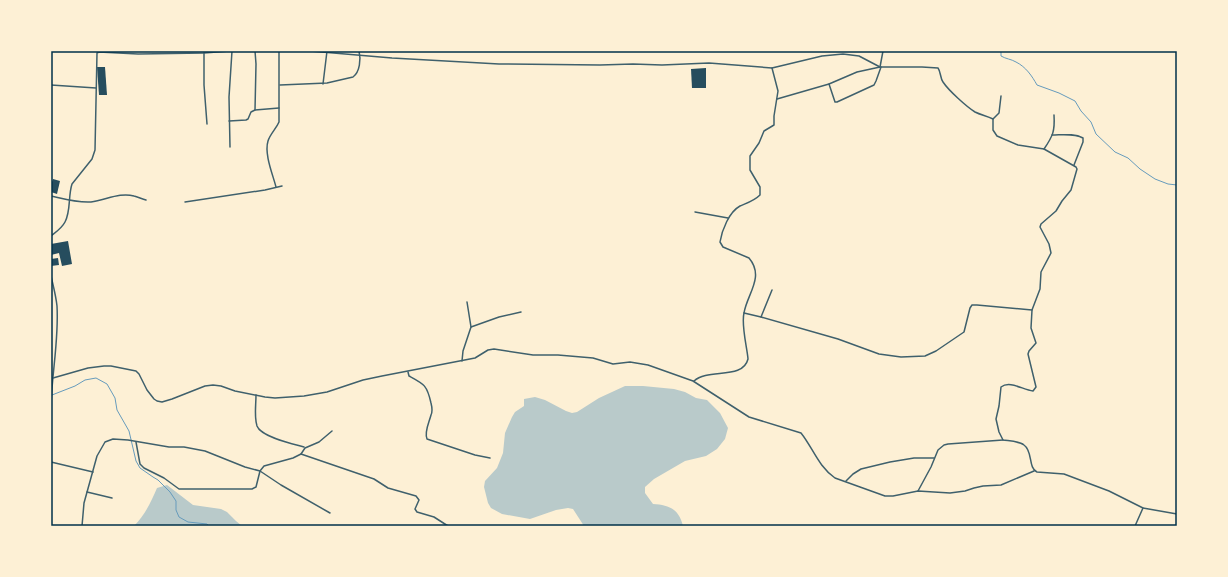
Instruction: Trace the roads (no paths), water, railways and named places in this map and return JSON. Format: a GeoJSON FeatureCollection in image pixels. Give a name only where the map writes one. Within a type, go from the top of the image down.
{"type":"FeatureCollection","features":[{"type":"Feature","properties":{"kind":"street"},"geometry":{"type":"LineString","coordinates":[[51,236],[65,223],[72,184],[92,159],[94,154],[97,52],[138,54],[231,51],[229,97],[230,147]]}},
{"type":"Feature","properties":{"kind":"street"},"geometry":{"type":"LineString","coordinates":[[255,51],[255,110]]}},
{"type":"Feature","properties":{"kind":"street"},"geometry":{"type":"LineString","coordinates":[[276,187],[266,150],[269,138],[277,126],[280,85],[279,51]]}},
{"type":"Feature","properties":{"kind":"street"},"geometry":{"type":"LineString","coordinates":[[310,51],[360,56],[499,64],[662,65],[709,63],[772,68],[822,56],[843,54],[859,56],[880,67]]}},
{"type":"Feature","properties":{"kind":"street"},"geometry":{"type":"LineString","coordinates":[[280,85],[323,84],[353,77],[356,75],[358,70],[360,56],[359,51]]}},
{"type":"Feature","properties":{"kind":"street"},"geometry":{"type":"LineString","coordinates":[[828,84],[835,102],[837,102],[876,83],[883,51]]}},
{"type":"Feature","properties":{"kind":"street"},"geometry":{"type":"LineString","coordinates":[[323,84],[327,52]]}},
{"type":"Feature","properties":{"kind":"street"},"geometry":{"type":"LineString","coordinates":[[204,53],[204,85],[207,124]]}},
{"type":"Feature","properties":{"kind":"street"},"geometry":{"type":"LineString","coordinates":[[777,99],[828,84],[857,72],[880,67],[938,68],[944,84],[966,105],[976,112],[993,118]]}},
{"type":"Feature","properties":{"kind":"street"},"geometry":{"type":"LineString","coordinates":[[693,381],[701,376],[740,370],[746,366],[748,359],[744,330],[744,313],[753,290],[756,270],[750,258],[723,247],[720,244],[728,218],[739,207],[755,200],[760,195],[760,187],[750,170],[750,156],[759,143],[764,131],[774,125],[778,91],[772,68]]}},
{"type":"Feature","properties":{"kind":"street"},"geometry":{"type":"LineString","coordinates":[[51,85],[96,88]]}},
{"type":"Feature","properties":{"kind":"street"},"geometry":{"type":"LineString","coordinates":[[993,118],[999,113],[1001,96]]}},
{"type":"Feature","properties":{"kind":"street"},"geometry":{"type":"LineString","coordinates":[[229,121],[246,120],[251,112],[255,110],[279,108]]}},
{"type":"Feature","properties":{"kind":"street"},"geometry":{"type":"LineString","coordinates":[[1044,149],[1052,136],[1055,126],[1054,115]]}},
{"type":"Feature","properties":{"kind":"street"},"geometry":{"type":"LineString","coordinates":[[993,118],[993,130],[996,136],[1018,145],[1044,149],[1074,165],[1077,169],[1071,190],[1064,197],[1056,211],[1041,224],[1041,229],[1049,244],[1051,253],[1040,272],[1041,285],[1032,310],[1031,328],[1036,343],[1028,354],[1036,387],[1033,391],[1008,384],[1001,387],[1000,406],[996,420],[1003,440]]}},
{"type":"Feature","properties":{"kind":"street"},"geometry":{"type":"LineString","coordinates":[[1052,136],[1073,135],[1083,138],[1083,142],[1074,165]]}},
{"type":"Feature","properties":{"kind":"street"},"geometry":{"type":"LineString","coordinates":[[185,202],[257,192],[282,186]]}},
{"type":"Feature","properties":{"kind":"street"},"geometry":{"type":"LineString","coordinates":[[51,196],[79,202],[92,202],[125,195],[146,200]]}},
{"type":"Feature","properties":{"kind":"street"},"geometry":{"type":"LineString","coordinates":[[695,212],[728,218]]}},
{"type":"Feature","properties":{"kind":"street"},"geometry":{"type":"LineString","coordinates":[[51,276],[57,305],[51,405]]}},
{"type":"Feature","properties":{"kind":"street"},"geometry":{"type":"LineString","coordinates":[[761,317],[772,290]]}},
{"type":"Feature","properties":{"kind":"street"},"geometry":{"type":"LineString","coordinates":[[462,361],[463,351],[471,327],[467,302]]}},
{"type":"Feature","properties":{"kind":"street"},"geometry":{"type":"LineString","coordinates":[[744,313],[838,339],[879,354],[901,357],[925,356],[936,351],[964,332],[970,308],[972,306],[978,305],[1032,310]]}},
{"type":"Feature","properties":{"kind":"street"},"geometry":{"type":"LineString","coordinates":[[471,327],[499,317],[522,312]]}},
{"type":"Feature","properties":{"kind":"street"},"geometry":{"type":"LineString","coordinates":[[53,378],[88,368],[111,366],[136,371],[154,399],[162,402],[172,400],[205,386],[213,385],[235,391],[275,398],[304,396],[327,392],[363,380],[475,358],[488,350],[494,349],[533,355],[558,355],[593,358],[613,364],[640,363],[648,364],[693,381],[750,418],[801,433],[824,469],[835,478],[885,496],[918,492],[965,492],[983,486],[1001,485],[1034,471],[1064,474],[1110,491],[1143,508],[1177,514]]}},
{"type":"Feature","properties":{"kind":"street"},"geometry":{"type":"LineString","coordinates":[[407,371],[409,376],[420,382],[429,393],[432,411],[426,433],[427,439],[475,455],[490,458]]}},
{"type":"Feature","properties":{"kind":"street"},"geometry":{"type":"LineString","coordinates":[[256,395],[256,420],[258,429],[266,435],[305,448]]}},
{"type":"Feature","properties":{"kind":"street"},"geometry":{"type":"LineString","coordinates":[[136,442],[140,464],[144,468],[158,474],[182,490],[252,489],[257,485],[260,471],[264,466],[293,458],[301,454],[305,448],[319,442],[332,431]]}},
{"type":"Feature","properties":{"kind":"street"},"geometry":{"type":"LineString","coordinates":[[82,526],[84,503],[97,456],[105,442],[113,439],[169,447],[184,446],[205,451],[245,467],[260,471],[330,514]]}},
{"type":"Feature","properties":{"kind":"street"},"geometry":{"type":"LineString","coordinates":[[918,492],[938,450],[944,445],[948,444],[1003,440],[1023,444],[1026,447],[1034,471]]}},
{"type":"Feature","properties":{"kind":"street"},"geometry":{"type":"LineString","coordinates":[[301,454],[374,479],[388,488],[416,496],[419,500],[415,509],[417,512],[434,517],[448,526]]}},
{"type":"Feature","properties":{"kind":"street"},"geometry":{"type":"LineString","coordinates":[[845,481],[861,469],[914,458],[934,458]]}},
{"type":"Feature","properties":{"kind":"street"},"geometry":{"type":"LineString","coordinates":[[51,462],[93,472]]}},
{"type":"Feature","properties":{"kind":"street"},"geometry":{"type":"LineString","coordinates":[[87,492],[112,498]]}},
{"type":"Feature","properties":{"kind":"street"},"geometry":{"type":"LineString","coordinates":[[1135,526],[1143,508]]}},
{"type":"Feature","properties":{"kind":"waterway"},"geometry":{"type":"LineString","coordinates":[[1001,51],[1001,56],[1020,64],[1026,69],[1037,85],[1075,101],[1081,111],[1091,122],[1096,134],[1115,152],[1128,158],[1140,169],[1155,179],[1168,184],[1177,185]]}},
{"type":"Feature","properties":{"kind":"waterway"},"geometry":{"type":"LineString","coordinates":[[52,395],[75,386],[85,380],[96,378],[107,384],[115,398],[117,410],[129,431],[136,461],[140,468],[158,480],[170,492],[176,501],[176,510],[179,517],[188,522],[207,524],[209,526]]}}]}
